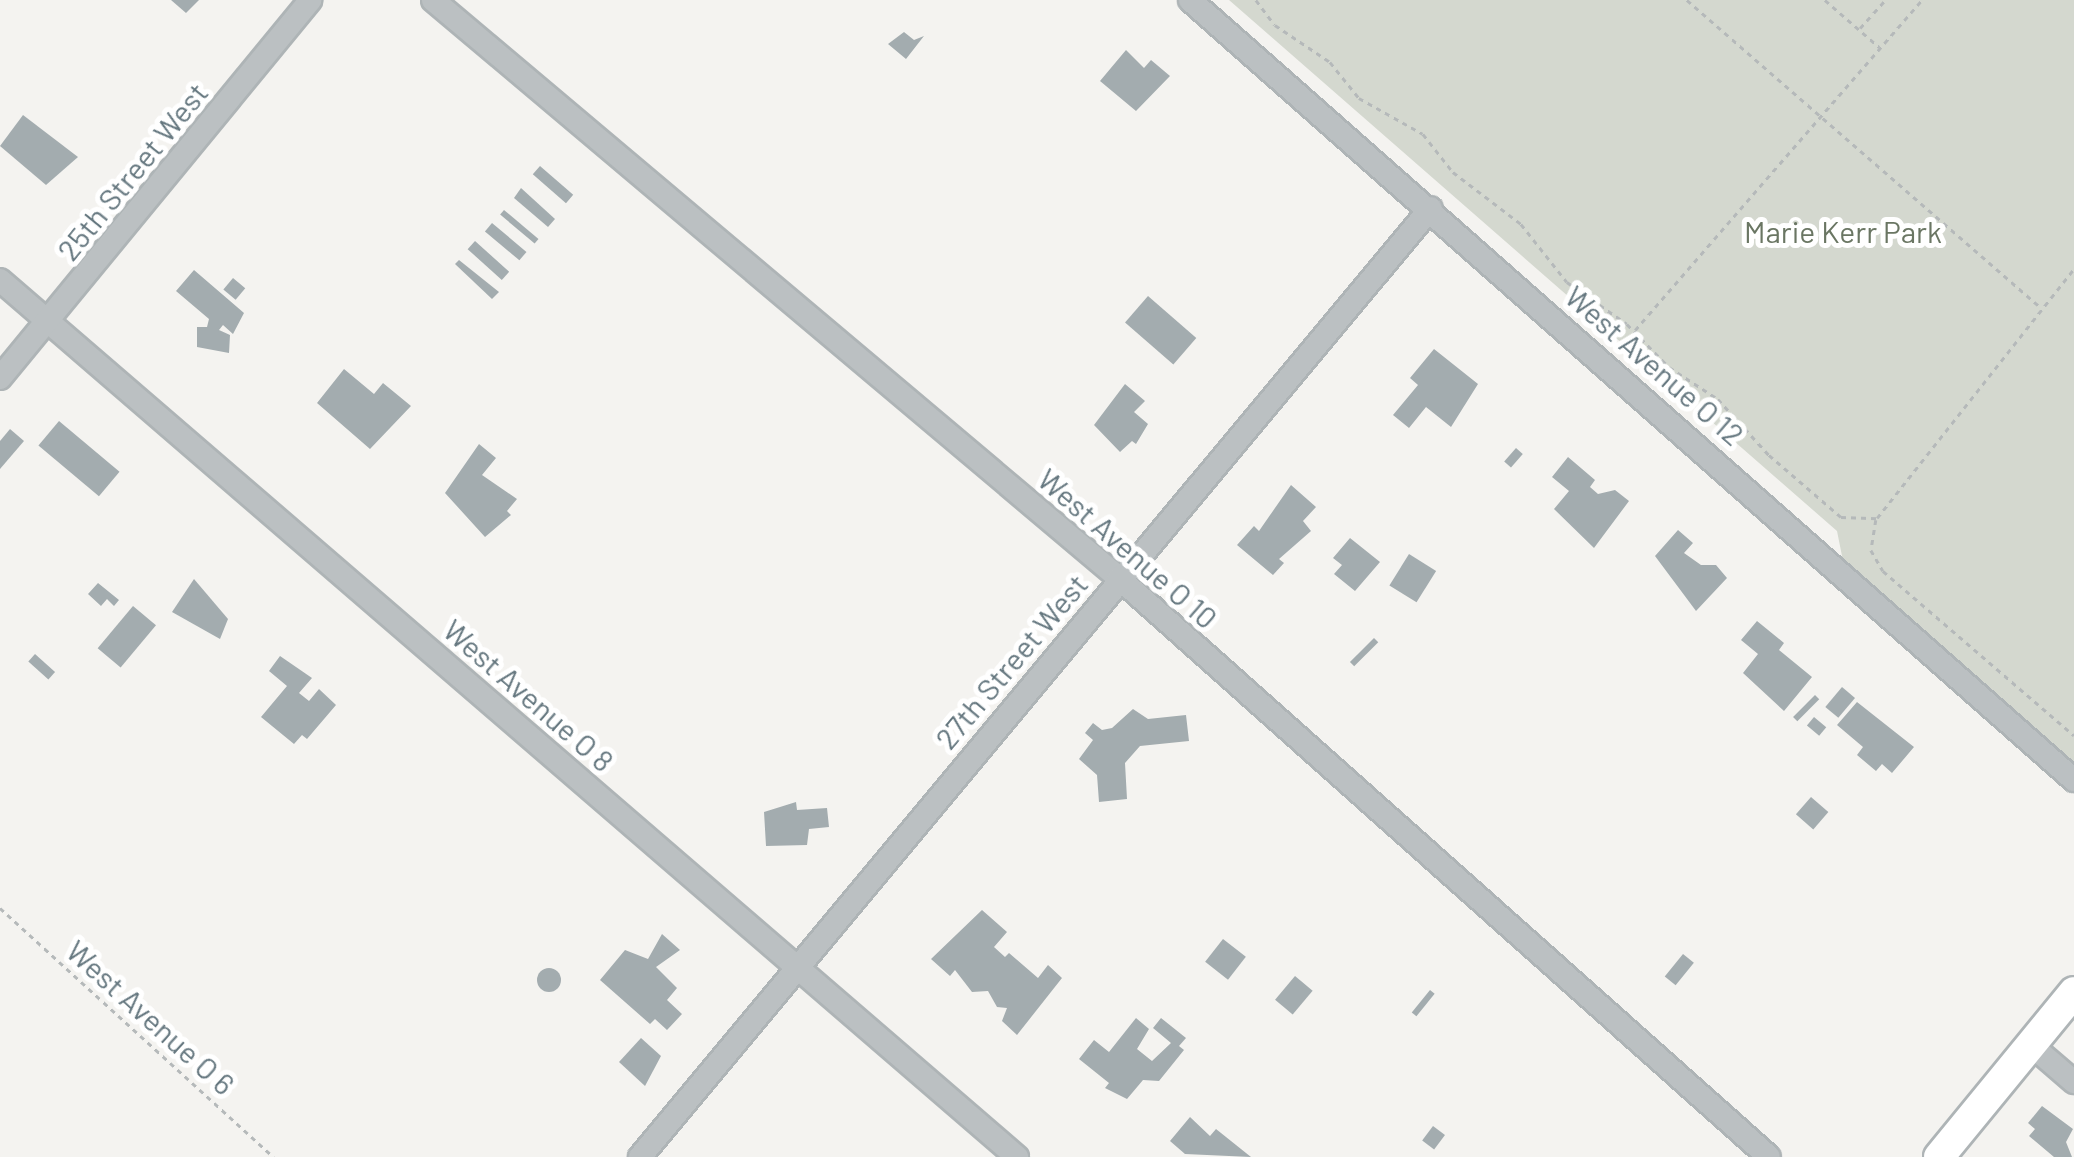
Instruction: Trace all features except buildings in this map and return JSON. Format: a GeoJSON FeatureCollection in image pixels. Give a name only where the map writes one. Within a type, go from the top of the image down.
{"type":"FeatureCollection","features":[{"type":"Feature","properties":{"kind":"main road"},"geometry":{"type":"LineString","coordinates":[[1938,1157],[2074,992]]}},
{"type":"Feature","properties":{"kind":"street","name":"25th Street West"},"geometry":{"type":"LineString","coordinates":[[0,378],[310,0]]}},
{"type":"Feature","properties":{"kind":"street","name":"West Avenue O 10"},"geometry":{"type":"LineString","coordinates":[[433,0],[1120,578],[1769,1157]]}},
{"type":"Feature","properties":{"kind":"street","name":"West Avenue O 12"},"geometry":{"type":"LineString","coordinates":[[1190,0],[1788,522],[1831,570],[2074,780]]}},
{"type":"Feature","properties":{"kind":"street","name":"27th Street West"},"geometry":{"type":"LineString","coordinates":[[640,1157],[1431,208]]}},
{"type":"Feature","properties":{"kind":"street","name":"West Avenue O 8"},"geometry":{"type":"LineString","coordinates":[[0,280],[1017,1157]]}},
{"type":"Feature","properties":{"kind":"street"},"geometry":{"type":"LineString","coordinates":[[2030,1045],[2074,1082]]}},
{"type":"Feature","properties":{"kind":"path"},"geometry":{"type":"LineString","coordinates":[[1256,0],[1275,25],[1330,62],[1359,98],[1423,134],[1453,172],[1522,224],[1567,282],[1634,330],[1669,368],[1726,406],[1769,455],[1835,513],[1877,518]]}},
{"type":"Feature","properties":{"kind":"path"},"geometry":{"type":"LineString","coordinates":[[1688,0],[2041,308]]}},
{"type":"Feature","properties":{"kind":"path"},"geometry":{"type":"LineString","coordinates":[[1825,0],[1880,48]]}},
{"type":"Feature","properties":{"kind":"path"},"geometry":{"type":"LineString","coordinates":[[1859,30],[1884,0]]}},
{"type":"Feature","properties":{"kind":"path"},"geometry":{"type":"LineString","coordinates":[[1634,330],[1922,0]]}},
{"type":"Feature","properties":{"kind":"path"},"geometry":{"type":"LineString","coordinates":[[2074,269],[1877,518],[1875,562],[2074,735]]}},
{"type":"Feature","properties":{"kind":"path","name":"West Avenue O 6"},"geometry":{"type":"LineString","coordinates":[[0,908],[274,1157]]}},
{"type":"Feature","properties":{"kind":"green space","name":"Marie Kerr Park"},"geometry":{"type":"Polygon","coordinates":[[[1229,0],[2074,0],[2074,766],[1844,566],[1837,531],[1229,0]]]}}]}
